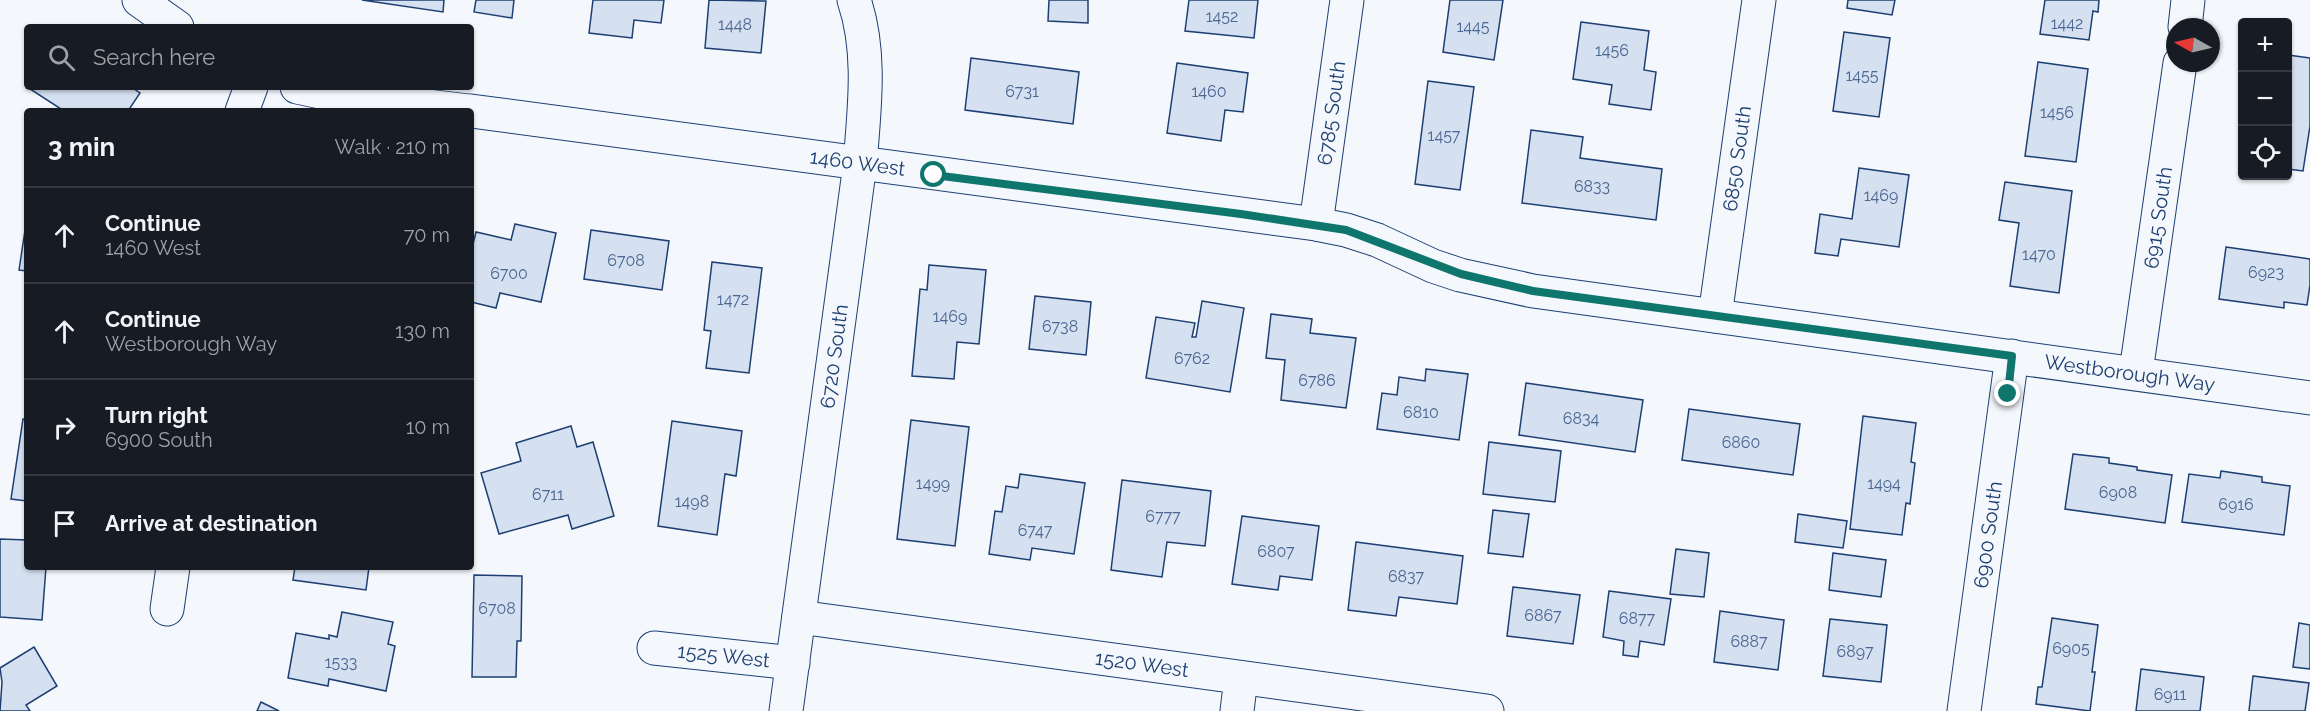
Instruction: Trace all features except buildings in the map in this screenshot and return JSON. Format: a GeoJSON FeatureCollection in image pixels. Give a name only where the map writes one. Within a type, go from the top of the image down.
{"type":"FeatureCollection","features":[{"type":"Feature","properties":{"kind":"street"},"geometry":{"type":"LineString","coordinates":[[139,0],[173,24]]}},
{"type":"Feature","properties":{"kind":"street","name":"6720 South"},"geometry":{"type":"LineString","coordinates":[[786,711],[860,164],[864,57],[854,0]]}},
{"type":"Feature","properties":{"kind":"street","name":"6785 South"},"geometry":{"type":"LineString","coordinates":[[1316,224],[1347,0]]}},
{"type":"Feature","properties":{"kind":"street","name":"6850 South"},"geometry":{"type":"LineString","coordinates":[[1715,316],[1759,0]]}},
{"type":"Feature","properties":{"kind":"street"},"geometry":{"type":"LineString","coordinates":[[2186,18],[2188,0]]}},
{"type":"Feature","properties":{"kind":"street","name":"6915 South"},"geometry":{"type":"LineString","coordinates":[[2136,372],[2179,72]]}},
{"type":"Feature","properties":{"kind":"street"},"geometry":{"type":"LineString","coordinates":[[244,108],[250,90]]}},
{"type":"Feature","properties":{"kind":"street","name":"1460 West"},"geometry":{"type":"LineString","coordinates":[[311,90],[445,108]]}},
{"type":"Feature","properties":{"kind":"street","name":"1460 West"},"geometry":{"type":"LineString","coordinates":[[474,112],[1316,224]]}},
{"type":"Feature","properties":{"kind":"street","name":"Westborough Way"},"geometry":{"type":"LineString","coordinates":[[1316,224],[1346,230],[1377,240],[1433,266],[1533,291],[2136,372],[2310,398]]}},
{"type":"Feature","properties":{"kind":"street","name":"6900 South"},"geometry":{"type":"LineString","coordinates":[[1964,711],[2012,356]]}},
{"type":"Feature","properties":{"kind":"street"},"geometry":{"type":"LineString","coordinates":[[167,609],[173,570]]}},
{"type":"Feature","properties":{"kind":"street","name":"1520 West"},"geometry":{"type":"LineString","coordinates":[[799,617],[1487,711]]}},
{"type":"Feature","properties":{"kind":"street","name":"1525 West"},"geometry":{"type":"LineString","coordinates":[[654,648],[793,663]]}},
{"type":"Feature","properties":{"kind":"street"},"geometry":{"type":"LineString","coordinates":[[1237,711],[1241,678]]}},
{"type":"Feature","properties":{"kind":"route"},"geometry":{"type":"LineString","coordinates":[[934,175],[1316,224],[1346,230],[1377,240],[1433,266],[1533,291],[2012,356],[2008,394]]}}]}
